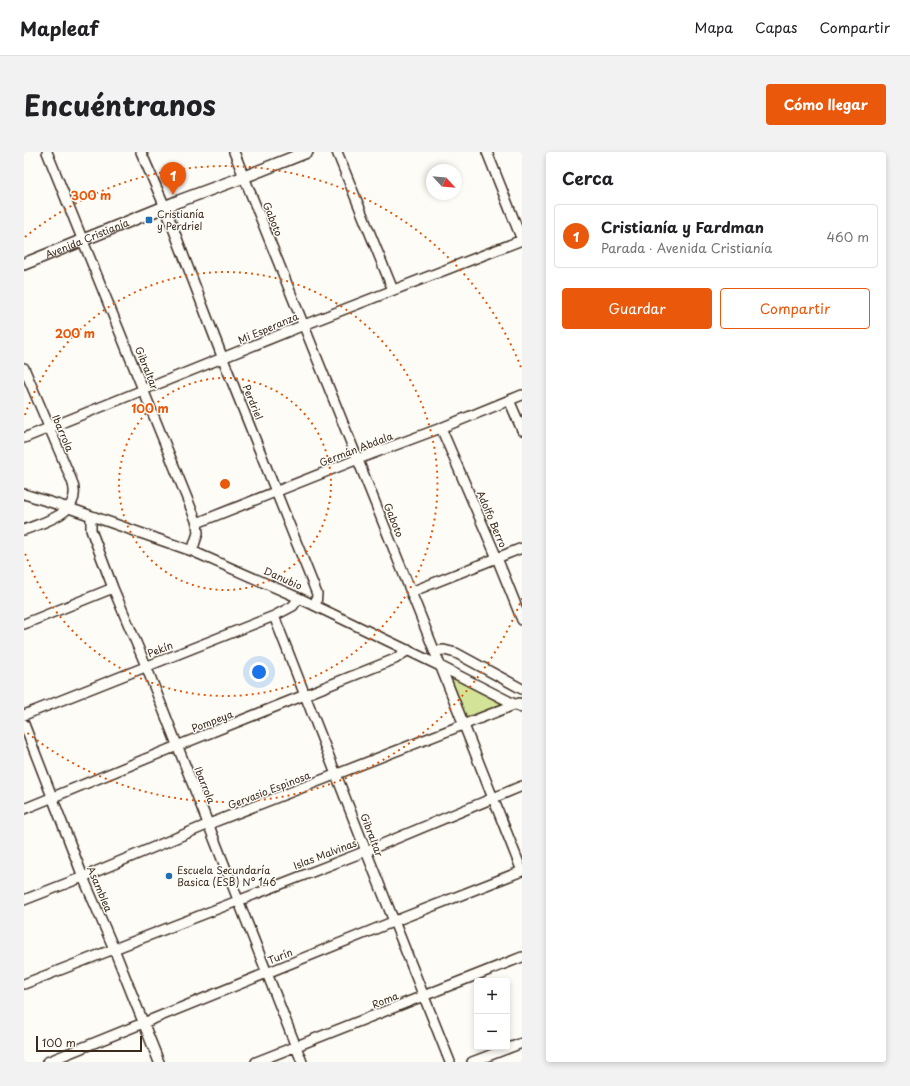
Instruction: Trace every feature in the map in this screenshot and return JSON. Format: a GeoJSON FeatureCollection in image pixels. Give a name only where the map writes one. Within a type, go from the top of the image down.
{"type":"FeatureCollection","features":[{"type":"Feature","properties":{"kind":"main road","name":"Avenida Cristianía"},"geometry":{"type":"LineString","coordinates":[[24,264],[307,152]]}},
{"type":"Feature","properties":{"kind":"street","name":"Gibraltar"},"geometry":{"type":"LineString","coordinates":[[47,152],[197,523],[198,533],[192,551]]}},
{"type":"Feature","properties":{"kind":"street","name":"Perdriel"},"geometry":{"type":"LineString","coordinates":[[141,152],[165,207],[223,359],[317,594],[316,606]]}},
{"type":"Feature","properties":{"kind":"street","name":"Gaboto"},"geometry":{"type":"LineString","coordinates":[[234,152],[412,592],[522,872]]}},
{"type":"Feature","properties":{"kind":"street"},"geometry":{"type":"LineString","coordinates":[[337,152],[393,290]]}},
{"type":"Feature","properties":{"kind":"street"},"geometry":{"type":"LineString","coordinates":[[487,152],[522,240]]}},
{"type":"Feature","properties":{"kind":"street","name":"Mi Esperanza"},"geometry":{"type":"LineString","coordinates":[[24,438],[144,389],[223,359],[304,325],[522,240]]}},
{"type":"Feature","properties":{"kind":"street","name":"Ibarrola"},"geometry":{"type":"LineString","coordinates":[[24,368],[74,487],[73,500],[69,508]]}},
{"type":"Feature","properties":{"kind":"street","name":"Germán Abdala"},"geometry":{"type":"LineString","coordinates":[[197,523],[522,395]]}},
{"type":"Feature","properties":{"kind":"street"},"geometry":{"type":"LineString","coordinates":[[509,400],[522,430]]}},
{"type":"Feature","properties":{"kind":"street","name":"Adolfo Berro"},"geometry":{"type":"LineString","coordinates":[[441,428],[522,620]]}},
{"type":"Feature","properties":{"kind":"street","name":"Danubio"},"geometry":{"type":"LineString","coordinates":[[24,494],[69,508],[192,551],[299,598],[520,705]]}},
{"type":"Feature","properties":{"kind":"street"},"geometry":{"type":"LineString","coordinates":[[24,530],[60,516],[69,508]]}},
{"type":"Feature","properties":{"kind":"street","name":"Ibarrola"},"geometry":{"type":"LineString","coordinates":[[91,516],[91,530],[113,588],[146,666],[302,1062]]}},
{"type":"Feature","properties":{"kind":"street"},"geometry":{"type":"LineString","coordinates":[[412,592],[522,548]]}},
{"type":"Feature","properties":{"kind":"street"},"geometry":{"type":"LineString","coordinates":[[24,624],[113,588]]}},
{"type":"Feature","properties":{"kind":"street","name":"Pekín"},"geometry":{"type":"LineString","coordinates":[[24,715],[274,616],[292,606],[299,598]]}},
{"type":"Feature","properties":{"kind":"street","name":"Gibraltar"},"geometry":{"type":"LineString","coordinates":[[274,616],[450,1062]]}},
{"type":"Feature","properties":{"kind":"street","name":"Pompeya"},"geometry":{"type":"LineString","coordinates":[[24,809],[395,659],[408,650]]}},
{"type":"Feature","properties":{"kind":"street"},"geometry":{"type":"LineString","coordinates":[[434,651],[444,650],[456,653],[522,689]]}},
{"type":"Feature","properties":{"kind":"street","name":"Gervasio Espinosa"},"geometry":{"type":"LineString","coordinates":[[24,900],[209,824],[464,724],[520,705]]}},
{"type":"Feature","properties":{"kind":"street","name":"Asamblea"},"geometry":{"type":"LineString","coordinates":[[24,724],[83,877],[114,949],[159,1062]]}},
{"type":"Feature","properties":{"kind":"street","name":"Islas Malvinas"},"geometry":{"type":"LineString","coordinates":[[24,984],[366,851],[522,786]]}},
{"type":"Feature","properties":{"kind":"street","name":"Turín"},"geometry":{"type":"LineString","coordinates":[[46,1062],[395,921],[522,872]]}},
{"type":"Feature","properties":{"kind":"street","name":"Roma"},"geometry":{"type":"LineString","coordinates":[[256,1062],[522,957]]}},
{"type":"Feature","properties":{"kind":"street"},"geometry":{"type":"LineString","coordinates":[[472,1062],[522,1042]]}},
{"type":"Feature","properties":{"kind":"green space"},"geometry":{"type":"Polygon","coordinates":[[[451,677],[503,703],[469,718],[465,715],[451,677]]]}},
{"type":"Feature","properties":{"kind":"place","name":"Cristianía y Fardman"},"geometry":{"type":"Point","coordinates":[173,195]}},
{"type":"Feature","properties":{"kind":"place","name":"Cristianía y Perdriel"},"geometry":{"type":"Point","coordinates":[149,220]}},
{"type":"Feature","properties":{"kind":"place","name":"Escuela Secundaría Basica (ESB) N° 146"},"geometry":{"type":"Point","coordinates":[169,876]}}]}
